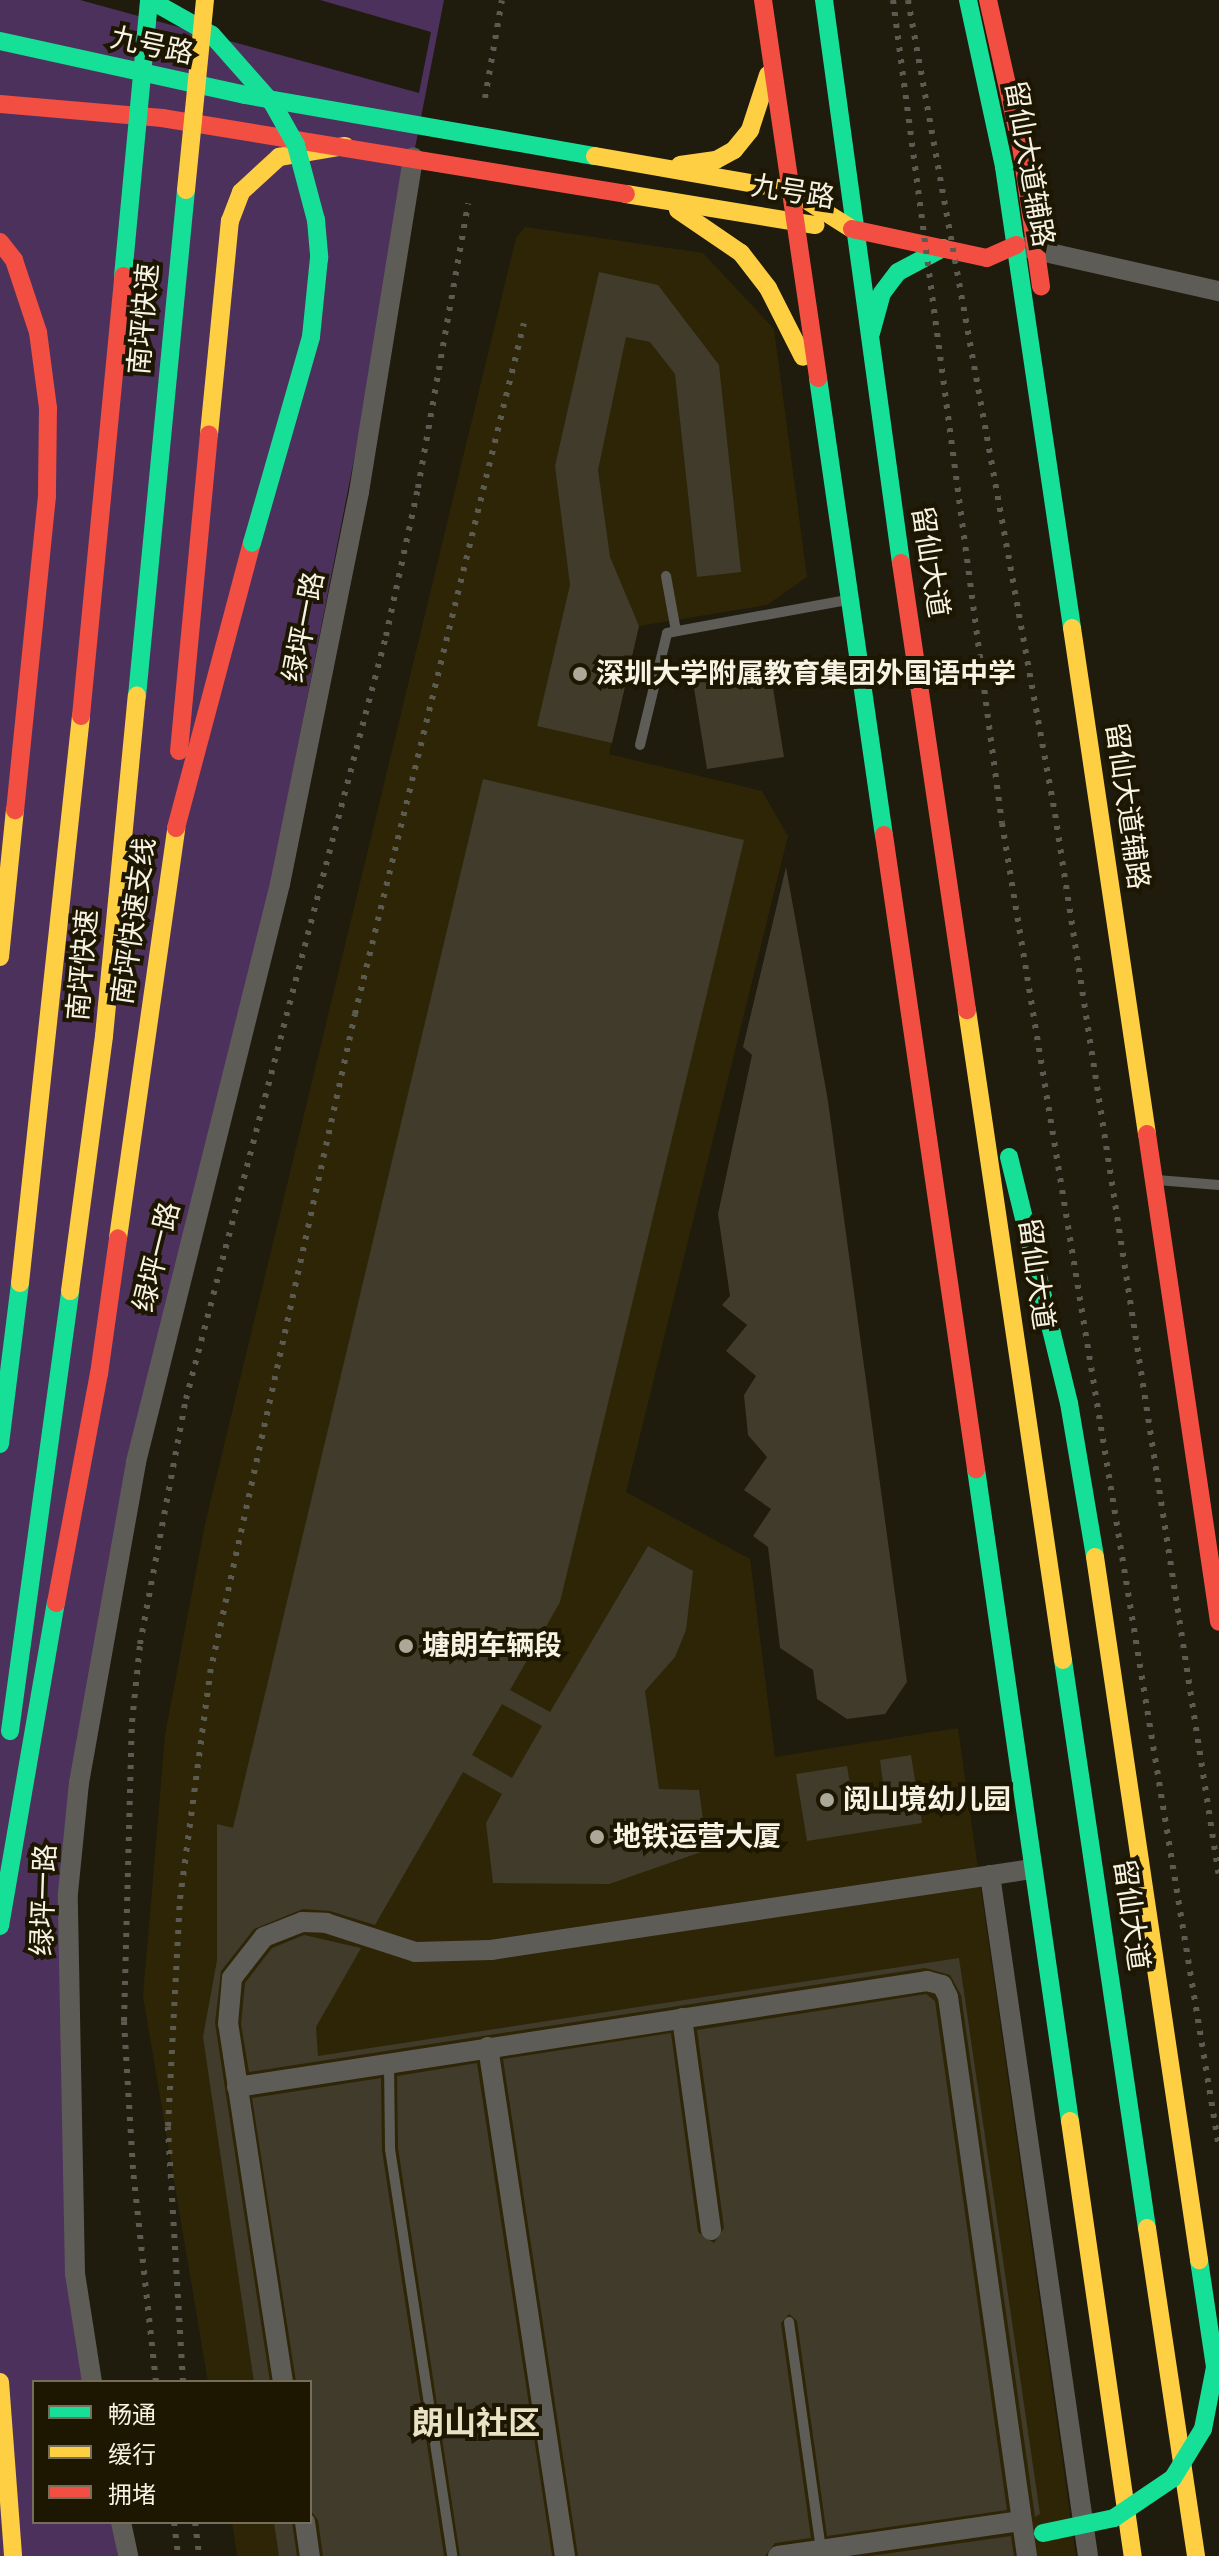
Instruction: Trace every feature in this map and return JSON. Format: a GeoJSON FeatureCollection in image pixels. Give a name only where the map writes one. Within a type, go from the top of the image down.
{"type":"FeatureCollection","features":[{"type":"Feature","properties":{"kind":"main road","name":"南坪快速支线"},"geometry":{"type":"LineString","coordinates":[[0,1926],[16,1811],[99,1374],[170,852],[252,543],[311,337],[319,258],[316,220],[296,145],[273,104],[242,63],[212,35],[150,0]]}},
{"type":"Feature","properties":{"kind":"main road","name":"南坪快速"},"geometry":{"type":"LineString","coordinates":[[0,1444],[51,1029],[150,0]]}},
{"type":"Feature","properties":{"kind":"main road","name":"南坪快速"},"geometry":{"type":"LineString","coordinates":[[0,1932],[13,1703],[104,1036],[205,0]]}},
{"type":"Feature","properties":{"kind":"main road"},"geometry":{"type":"LineString","coordinates":[[763,0],[1133,2556]]}},
{"type":"Feature","properties":{"kind":"main road","name":"留仙大道"},"geometry":{"type":"LineString","coordinates":[[824,0],[869,348],[1196,2556]]}},
{"type":"Feature","properties":{"kind":"main road","name":"留仙大道辅路"},"geometry":{"type":"LineString","coordinates":[[968,0],[1001,151],[1163,1180],[1219,1495]]}},
{"type":"Feature","properties":{"kind":"main road","name":"留仙大道辅路"},"geometry":{"type":"LineString","coordinates":[[988,0],[1021,146],[1036,250],[1163,1180],[1219,1622]]}},
{"type":"Feature","properties":{"kind":"main road","name":"九号路"},"geometry":{"type":"LineString","coordinates":[[0,41],[245,95],[790,190],[852,229]]}},
{"type":"Feature","properties":{"kind":"main road"},"geometry":{"type":"LineString","coordinates":[[646,166],[716,160],[734,150],[762,104],[769,47]]}},
{"type":"Feature","properties":{"kind":"main road","name":"九号路"},"geometry":{"type":"LineString","coordinates":[[0,104],[162,118],[413,157],[795,223],[852,229]]}},
{"type":"Feature","properties":{"kind":"main road"},"geometry":{"type":"LineString","coordinates":[[170,852],[223,251],[230,221],[241,192],[279,157],[345,146]]}},
{"type":"Feature","properties":{"kind":"main road"},"geometry":{"type":"LineString","coordinates":[[638,195],[710,227],[741,253],[790,325],[824,427]]}},
{"type":"Feature","properties":{"kind":"main road"},"geometry":{"type":"LineString","coordinates":[[852,229],[987,258],[1016,245]]}},
{"type":"Feature","properties":{"kind":"main road"},"geometry":{"type":"LineString","coordinates":[[0,242],[14,260],[38,332],[48,408],[47,496],[0,957]]}},
{"type":"Feature","properties":{"kind":"main road"},"geometry":{"type":"LineString","coordinates":[[869,348],[882,293],[915,259],[943,248]]}},
{"type":"Feature","properties":{"kind":"main road"},"geometry":{"type":"LineString","coordinates":[[964,977],[1054,1334],[1095,1557],[1215,2367],[1203,2429],[1173,2478],[1114,2518],[1029,2536]]}},
{"type":"Feature","properties":{"kind":"main road"},"geometry":{"type":"LineString","coordinates":[[0,2382],[13,2556]]}},
{"type":"Feature","properties":{"kind":"street","name":"绿坪一路"},"geometry":{"type":"LineString","coordinates":[[92,2380],[75,2274],[68,1893],[79,1783],[136,1462],[283,869],[359,492],[413,157]]}},
{"type":"Feature","properties":{"kind":"street"},"geometry":{"type":"LineString","coordinates":[[1016,245],[1219,291]]}},
{"type":"Feature","properties":{"kind":"street"},"geometry":{"type":"LineString","coordinates":[[283,2380],[237,2087],[228,2003],[232,1978],[251,1948],[281,1927],[302,1922],[326,1923],[367,1939],[438,1953],[531,1944],[1032,1869]]}},
{"type":"Feature","properties":{"kind":"street"},"geometry":{"type":"LineString","coordinates":[[990,1875],[1088,2556]]}},
{"type":"Feature","properties":{"kind":"street"},"geometry":{"type":"LineString","coordinates":[[237,2087],[927,1981],[942,1985],[948,1997],[1029,2536],[778,2556]]}},
{"type":"Feature","properties":{"kind":"street"},"geometry":{"type":"LineString","coordinates":[[682,2018],[711,2230]]}},
{"type":"Feature","properties":{"kind":"street"},"geometry":{"type":"LineString","coordinates":[[488,2047],[565,2556]]}},
{"type":"Feature","properties":{"kind":"street"},"geometry":{"type":"LineString","coordinates":[[121,2524],[128,2556]]}},
{"type":"Feature","properties":{"kind":"street"},"geometry":{"type":"LineString","coordinates":[[305,2524],[310,2556]]}},
{"type":"Feature","properties":{"kind":"lane"},"geometry":{"type":"LineString","coordinates":[[666,576],[676,631]]}},
{"type":"Feature","properties":{"kind":"lane"},"geometry":{"type":"LineString","coordinates":[[640,745],[667,633],[849,600]]}},
{"type":"Feature","properties":{"kind":"lane"},"geometry":{"type":"LineString","coordinates":[[1163,1180],[1219,1185]]}},
{"type":"Feature","properties":{"kind":"lane"},"geometry":{"type":"LineString","coordinates":[[389,2063],[390,2149],[452,2556]]}},
{"type":"Feature","properties":{"kind":"lane"},"geometry":{"type":"LineString","coordinates":[[789,2322],[822,2553]]}},
{"type":"Feature","properties":{"kind":"shaded area"},"geometry":{"type":"Polygon","coordinates":[[[0,0],[80,0],[419,93],[431,32],[320,0],[444,0],[271,883],[132,1458],[60,1894],[87,2380],[32,2380],[32,2524],[112,2524],[118,2556],[0,2556],[0,0]]]}},
{"type":"Feature","properties":{"kind":"shaded area","name":"塘朗车辆段"},"geometry":{"type":"Polygon","coordinates":[[[525,227],[703,253],[774,329],[807,577],[767,605],[639,626],[609,754],[762,791],[788,836],[626,1492],[750,1559],[775,1757],[958,1728],[1076,2556],[237,2556],[232,2524],[312,2524],[312,2380],[208,2380],[143,1996],[165,1735],[205,1524],[516,238],[525,227]]]}},
{"type":"Feature","properties":{"kind":"building"},"geometry":{"type":"Polygon","coordinates":[[[599,272],[658,285],[719,365],[741,572],[697,577],[675,374],[650,342],[626,337],[598,470],[610,557],[639,626],[612,743],[537,726],[570,585],[555,466],[599,272]]]}},
{"type":"Feature","properties":{"kind":"building"},"geometry":{"type":"Polygon","coordinates":[[[770,669],[784,757],[707,769],[693,682],[770,669]]]}},
{"type":"Feature","properties":{"kind":"building"},"geometry":{"type":"Polygon","coordinates":[[[483,779],[744,840],[560,1602],[510,1690],[550,1712],[648,1546],[693,1571],[686,1630],[675,1657],[645,1691],[659,1789],[699,1790],[707,1850],[609,1884],[493,1883],[486,1823],[502,1794],[463,1772],[375,1925],[330,1911],[303,1909],[254,1929],[221,1971],[215,2023],[270,2380],[254,2380],[203,2037],[217,1960],[217,1824],[233,1828],[483,779]],[[502,1704],[472,1755],[512,1778],[542,1726],[502,1704]]]}},
{"type":"Feature","properties":{"kind":"building"},"geometry":{"type":"Polygon","coordinates":[[[786,867],[828,1101],[907,1682],[885,1714],[847,1719],[817,1699],[813,1670],[780,1648],[768,1547],[753,1536],[771,1509],[744,1490],[767,1457],[748,1435],[744,1395],[756,1376],[726,1351],[747,1325],[722,1305],[730,1296],[718,1214],[752,1055],[743,1047],[786,867]]]}},
{"type":"Feature","properties":{"kind":"building","name":"阅山境幼儿园"},"geometry":{"type":"Polygon","coordinates":[[[911,1755],[922,1823],[807,1841],[796,1774],[847,1766],[853,1802],[885,1797],[880,1760],[911,1755]]]}},
{"type":"Feature","properties":{"kind":"building"},"geometry":{"type":"Polygon","coordinates":[[[304,1935],[361,1948],[316,2027],[318,2056],[959,1958],[1040,2514],[1035,2517],[961,1995],[950,1975],[925,1968],[249,2072],[241,2024],[245,1983],[272,1948],[304,1935]]]}},
{"type":"Feature","properties":{"kind":"building"},"geometry":{"type":"Polygon","coordinates":[[[926,1994],[935,2001],[1007,2510],[827,2536],[797,2321],[789,2314],[781,2323],[811,2538],[775,2543],[765,2556],[578,2556],[503,2059],[671,2033],[698,2232],[714,2243],[724,2228],[697,2030],[926,1994]]]}},
{"type":"Feature","properties":{"kind":"building"},"geometry":{"type":"Polygon","coordinates":[[[477,2063],[552,2556],[460,2556],[398,2148],[397,2076],[477,2063]]]}},
{"type":"Feature","properties":{"kind":"building"},"geometry":{"type":"Polygon","coordinates":[[[381,2078],[382,2150],[444,2556],[323,2556],[318,2520],[312,2512],[312,2380],[296,2380],[252,2098],[381,2078]]]}},
{"type":"Feature","properties":{"kind":"building"},"geometry":{"type":"Polygon","coordinates":[[[274,2524],[292,2524],[297,2556],[279,2556],[274,2524]]]}},
{"type":"Feature","properties":{"kind":"building"},"geometry":{"type":"Polygon","coordinates":[[[1011,2536],[1014,2556],[870,2556],[1011,2536]]]}},
{"type":"Feature","properties":{"kind":"railway"},"geometry":{"type":"LineString","coordinates":[[485,98],[502,0]]}},
{"type":"Feature","properties":{"kind":"railway"},"geometry":{"type":"LineString","coordinates":[[893,0],[1002,823],[1219,2148]]}},
{"type":"Feature","properties":{"kind":"railway"},"geometry":{"type":"LineString","coordinates":[[908,0],[1055,814],[1219,1877]]}},
{"type":"Feature","properties":{"kind":"railway"},"geometry":{"type":"LineString","coordinates":[[156,2380],[133,2169],[124,2021],[132,1722],[140,1644],[186,1399],[386,636],[418,488],[468,203]]}},
{"type":"Feature","properties":{"kind":"railway"},"geometry":{"type":"LineString","coordinates":[[183,2380],[168,2126],[180,1899],[210,1673],[355,1014],[524,323]]}},
{"type":"Feature","properties":{"kind":"railway"},"geometry":{"type":"LineString","coordinates":[[174,2524],[178,2556]]}},
{"type":"Feature","properties":{"kind":"railway"},"geometry":{"type":"LineString","coordinates":[[195,2524],[199,2556]]}},
{"type":"Feature","properties":{"kind":"traffic: fast"},"geometry":{"type":"LineString","coordinates":[[123,276],[149,0]]}},
{"type":"Feature","properties":{"kind":"traffic: fast"},"geometry":{"type":"LineString","coordinates":[[150,0],[212,35],[273,104],[296,145],[316,220],[319,258],[311,337],[252,543]]}},
{"type":"Feature","properties":{"kind":"traffic: fast"},"geometry":{"type":"LineString","coordinates":[[824,0],[901,563]]}},
{"type":"Feature","properties":{"kind":"traffic: fast"},"geometry":{"type":"LineString","coordinates":[[968,0],[1004,167],[1072,628]]}},
{"type":"Feature","properties":{"kind":"traffic: fast"},"geometry":{"type":"LineString","coordinates":[[0,41],[245,95],[595,156]]}},
{"type":"Feature","properties":{"kind":"traffic: fast"},"geometry":{"type":"LineString","coordinates":[[137,696],[186,190]]}},
{"type":"Feature","properties":{"kind":"traffic: fast"},"geometry":{"type":"LineString","coordinates":[[871,333],[882,293],[898,272],[943,248]]}},
{"type":"Feature","properties":{"kind":"traffic: fast"},"geometry":{"type":"LineString","coordinates":[[818,378],[884,835]]}},
{"type":"Feature","properties":{"kind":"traffic: fast"},"geometry":{"type":"LineString","coordinates":[[1009,1157],[1069,1403],[1095,1557]]}},
{"type":"Feature","properties":{"kind":"traffic: fast"},"geometry":{"type":"LineString","coordinates":[[0,1444],[20,1283]]}},
{"type":"Feature","properties":{"kind":"traffic: fast"},"geometry":{"type":"LineString","coordinates":[[10,1731],[70,1291]]}},
{"type":"Feature","properties":{"kind":"traffic: fast"},"geometry":{"type":"LineString","coordinates":[[976,1469],[1070,2121]]}},
{"type":"Feature","properties":{"kind":"traffic: fast"},"geometry":{"type":"LineString","coordinates":[[0,1926],[56,1603]]}},
{"type":"Feature","properties":{"kind":"traffic: fast"},"geometry":{"type":"LineString","coordinates":[[1063,1660],[1147,2228]]}},
{"type":"Feature","properties":{"kind":"traffic: fast"},"geometry":{"type":"LineString","coordinates":[[1043,2533],[1114,2518],[1173,2478],[1203,2429],[1215,2367],[1199,2260]]}},
{"type":"Feature","properties":{"kind":"traffic: slow"},"geometry":{"type":"LineString","coordinates":[[186,190],[205,0]]}},
{"type":"Feature","properties":{"kind":"traffic: slow"},"geometry":{"type":"LineString","coordinates":[[680,165],[716,160],[734,150],[750,130],[768,75]]}},
{"type":"Feature","properties":{"kind":"traffic: slow"},"geometry":{"type":"LineString","coordinates":[[209,434],[230,221],[241,192],[279,157],[345,146]]}},
{"type":"Feature","properties":{"kind":"traffic: slow"},"geometry":{"type":"LineString","coordinates":[[595,156],[790,190],[852,229]]}},
{"type":"Feature","properties":{"kind":"traffic: slow"},"geometry":{"type":"LineString","coordinates":[[626,194],[815,225]]}},
{"type":"Feature","properties":{"kind":"traffic: slow"},"geometry":{"type":"LineString","coordinates":[[678,210],[741,253],[768,288],[803,357]]}},
{"type":"Feature","properties":{"kind":"traffic: slow"},"geometry":{"type":"LineString","coordinates":[[1072,628],[1147,1134]]}},
{"type":"Feature","properties":{"kind":"traffic: slow"},"geometry":{"type":"LineString","coordinates":[[70,1291],[104,1036],[137,696]]}},
{"type":"Feature","properties":{"kind":"traffic: slow"},"geometry":{"type":"LineString","coordinates":[[20,1283],[81,716]]}},
{"type":"Feature","properties":{"kind":"traffic: slow"},"geometry":{"type":"LineString","coordinates":[[0,957],[15,810]]}},
{"type":"Feature","properties":{"kind":"traffic: slow"},"geometry":{"type":"LineString","coordinates":[[118,1238],[176,828]]}},
{"type":"Feature","properties":{"kind":"traffic: slow"},"geometry":{"type":"LineString","coordinates":[[967,1010],[1063,1660]]}},
{"type":"Feature","properties":{"kind":"traffic: slow"},"geometry":{"type":"LineString","coordinates":[[1095,1557],[1199,2260]]}},
{"type":"Feature","properties":{"kind":"traffic: slow"},"geometry":{"type":"LineString","coordinates":[[1070,2121],[1133,2556]]}},
{"type":"Feature","properties":{"kind":"traffic: slow"},"geometry":{"type":"LineString","coordinates":[[1147,2228],[1196,2556]]}},
{"type":"Feature","properties":{"kind":"traffic: slow"},"geometry":{"type":"LineString","coordinates":[[0,2382],[13,2556]]}},
{"type":"Feature","properties":{"kind":"traffic: jam"},"geometry":{"type":"LineString","coordinates":[[763,0],[818,378]]}},
{"type":"Feature","properties":{"kind":"traffic: jam"},"geometry":{"type":"LineString","coordinates":[[988,0],[1021,146],[1041,287]]}},
{"type":"Feature","properties":{"kind":"traffic: jam"},"geometry":{"type":"LineString","coordinates":[[0,104],[162,118],[626,194]]}},
{"type":"Feature","properties":{"kind":"traffic: jam"},"geometry":{"type":"LineString","coordinates":[[852,229],[987,258],[1016,245]]}},
{"type":"Feature","properties":{"kind":"traffic: jam"},"geometry":{"type":"LineString","coordinates":[[0,242],[14,260],[38,332],[48,408],[47,496],[15,810]]}},
{"type":"Feature","properties":{"kind":"traffic: jam"},"geometry":{"type":"LineString","coordinates":[[81,716],[123,276]]}},
{"type":"Feature","properties":{"kind":"traffic: jam"},"geometry":{"type":"LineString","coordinates":[[179,751],[209,434]]}},
{"type":"Feature","properties":{"kind":"traffic: jam"},"geometry":{"type":"LineString","coordinates":[[176,828],[252,543]]}},
{"type":"Feature","properties":{"kind":"traffic: jam"},"geometry":{"type":"LineString","coordinates":[[901,563],[967,1010]]}},
{"type":"Feature","properties":{"kind":"traffic: jam"},"geometry":{"type":"LineString","coordinates":[[884,835],[976,1469]]}},
{"type":"Feature","properties":{"kind":"traffic: jam"},"geometry":{"type":"LineString","coordinates":[[1147,1134],[1219,1622]]}},
{"type":"Feature","properties":{"kind":"traffic: jam"},"geometry":{"type":"LineString","coordinates":[[56,1603],[99,1374],[118,1238]]}},
{"type":"Feature","properties":{"kind":"place","name":"深圳大学附属教育集团外国语中学"},"geometry":{"type":"Point","coordinates":[580,674]}},
{"type":"Feature","properties":{"kind":"place","name":"塘朗车辆段"},"geometry":{"type":"Point","coordinates":[406,1646]}},
{"type":"Feature","properties":{"kind":"place","name":"阅山境幼儿园"},"geometry":{"type":"Point","coordinates":[827,1800]}},
{"type":"Feature","properties":{"kind":"place","name":"地铁运营大厦"},"geometry":{"type":"Point","coordinates":[597,1837]}},
{"type":"Feature","properties":{"kind":"district","name":"朗山社区"},"geometry":{"type":"Point","coordinates":[476,2423]}}]}
